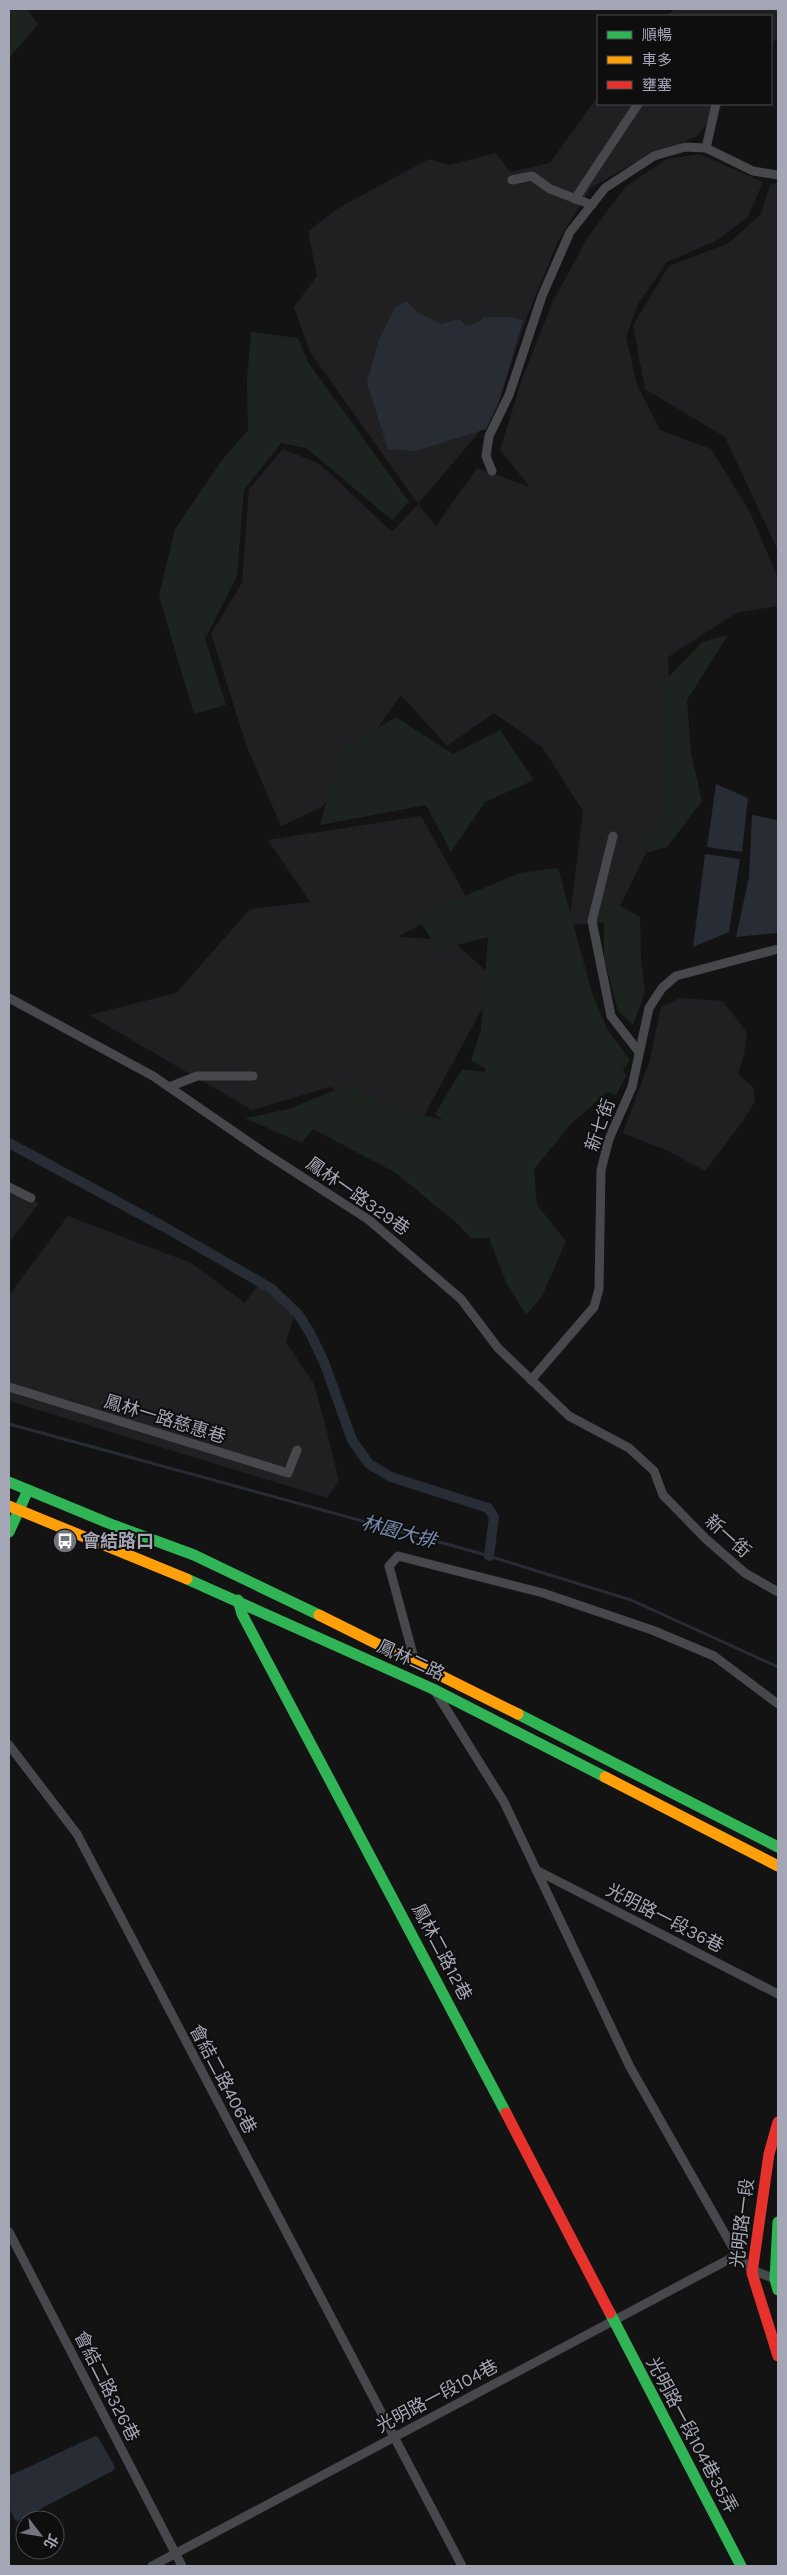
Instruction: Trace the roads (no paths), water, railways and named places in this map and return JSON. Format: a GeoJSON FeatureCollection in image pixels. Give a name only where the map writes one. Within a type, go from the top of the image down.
{"type":"FeatureCollection","features":[{"type":"Feature","properties":{"kind":"main road","name":"鳳林二路"},"geometry":{"type":"LineString","coordinates":[[9,1482],[194,1556],[415,1662],[778,1847]]}},
{"type":"Feature","properties":{"kind":"main road"},"geometry":{"type":"LineString","coordinates":[[9,1532],[14,1508],[28,1490]]}},
{"type":"Feature","properties":{"kind":"main road","name":"鳳林二路"},"geometry":{"type":"LineString","coordinates":[[14,1508],[238,1600],[433,1689],[778,1866]]}},
{"type":"Feature","properties":{"kind":"main road","name":"鳳林二路12巷"},"geometry":{"type":"LineString","coordinates":[[238,1600],[242,1614],[454,2012],[613,2321]]}},
{"type":"Feature","properties":{"kind":"main road","name":"光明路一段"},"geometry":{"type":"LineString","coordinates":[[778,2122],[769,2154],[752,2270],[778,2356]]}},
{"type":"Feature","properties":{"kind":"main road","name":"光明路一段"},"geometry":{"type":"LineString","coordinates":[[777,2283],[778,2222]]}},
{"type":"Feature","properties":{"kind":"main road","name":"光明路一段104巷35弄"},"geometry":{"type":"LineString","coordinates":[[613,2321],[741,2566]]}},
{"type":"Feature","properties":{"kind":"street"},"geometry":{"type":"LineString","coordinates":[[575,198],[637,105]]}},
{"type":"Feature","properties":{"kind":"street"},"geometry":{"type":"LineString","coordinates":[[706,148],[716,105]]}},
{"type":"Feature","properties":{"kind":"street"},"geometry":{"type":"LineString","coordinates":[[492,471],[486,456],[489,436],[509,395],[542,296],[570,232],[605,188],[654,156],[686,147],[706,148],[753,170],[778,174]]}},
{"type":"Feature","properties":{"kind":"street"},"geometry":{"type":"LineString","coordinates":[[512,180],[532,176],[550,189],[592,204]]}},
{"type":"Feature","properties":{"kind":"street"},"geometry":{"type":"LineString","coordinates":[[613,836],[592,921],[611,1016],[639,1052]]}},
{"type":"Feature","properties":{"kind":"street","name":"新七街"},"geometry":{"type":"LineString","coordinates":[[531,1380],[594,1307],[599,1288],[601,1170],[609,1139],[632,1086],[650,1008],[662,988],[676,976],[778,949]]}},
{"type":"Feature","properties":{"kind":"street","name":"鳳林一路329巷"},"geometry":{"type":"LineString","coordinates":[[9,998],[153,1076],[262,1152],[370,1220],[461,1299],[498,1348],[569,1416],[628,1448],[654,1472],[663,1495]]}},
{"type":"Feature","properties":{"kind":"street"},"geometry":{"type":"LineString","coordinates":[[170,1087],[197,1076],[253,1076]]}},
{"type":"Feature","properties":{"kind":"street"},"geometry":{"type":"LineString","coordinates":[[9,1187],[31,1198]]}},
{"type":"Feature","properties":{"kind":"street","name":"鳳林一路慈惠巷"},"geometry":{"type":"LineString","coordinates":[[9,1387],[288,1473],[297,1450]]}},
{"type":"Feature","properties":{"kind":"street","name":"新一街"},"geometry":{"type":"LineString","coordinates":[[663,1495],[706,1539],[745,1573],[778,1592]]}},
{"type":"Feature","properties":{"kind":"street"},"geometry":{"type":"LineString","coordinates":[[415,1662],[389,1566],[398,1556],[543,1593],[652,1630],[714,1656],[778,1704]]}},
{"type":"Feature","properties":{"kind":"street"},"geometry":{"type":"LineString","coordinates":[[433,1689],[504,1802],[630,2067],[737,2255],[752,2270],[777,2283]]}},
{"type":"Feature","properties":{"kind":"street","name":"會結二路406巷"},"geometry":{"type":"LineString","coordinates":[[9,1746],[77,1834],[462,2566]]}},
{"type":"Feature","properties":{"kind":"street","name":"光明路一段36巷"},"geometry":{"type":"LineString","coordinates":[[536,1870],[778,1994]]}},
{"type":"Feature","properties":{"kind":"street","name":"會結二路326巷"},"geometry":{"type":"LineString","coordinates":[[9,2232],[182,2566]]}},
{"type":"Feature","properties":{"kind":"street","name":"光明路一段104巷"},"geometry":{"type":"LineString","coordinates":[[152,2566],[737,2255]]}},
{"type":"Feature","properties":{"kind":"waterway"},"geometry":{"type":"LineString","coordinates":[[9,1143],[166,1228],[272,1289],[298,1314],[310,1333],[324,1362],[352,1440],[369,1464],[391,1477],[488,1508],[494,1517],[489,1556]]}},
{"type":"Feature","properties":{"kind":"waterway","name":"林園大排"},"geometry":{"type":"LineString","coordinates":[[9,1424],[479,1553],[631,1600],[778,1667]]}},
{"type":"Feature","properties":{"kind":"place","name":"會結路口"},"geometry":{"type":"Point","coordinates":[65,1541]}}]}
